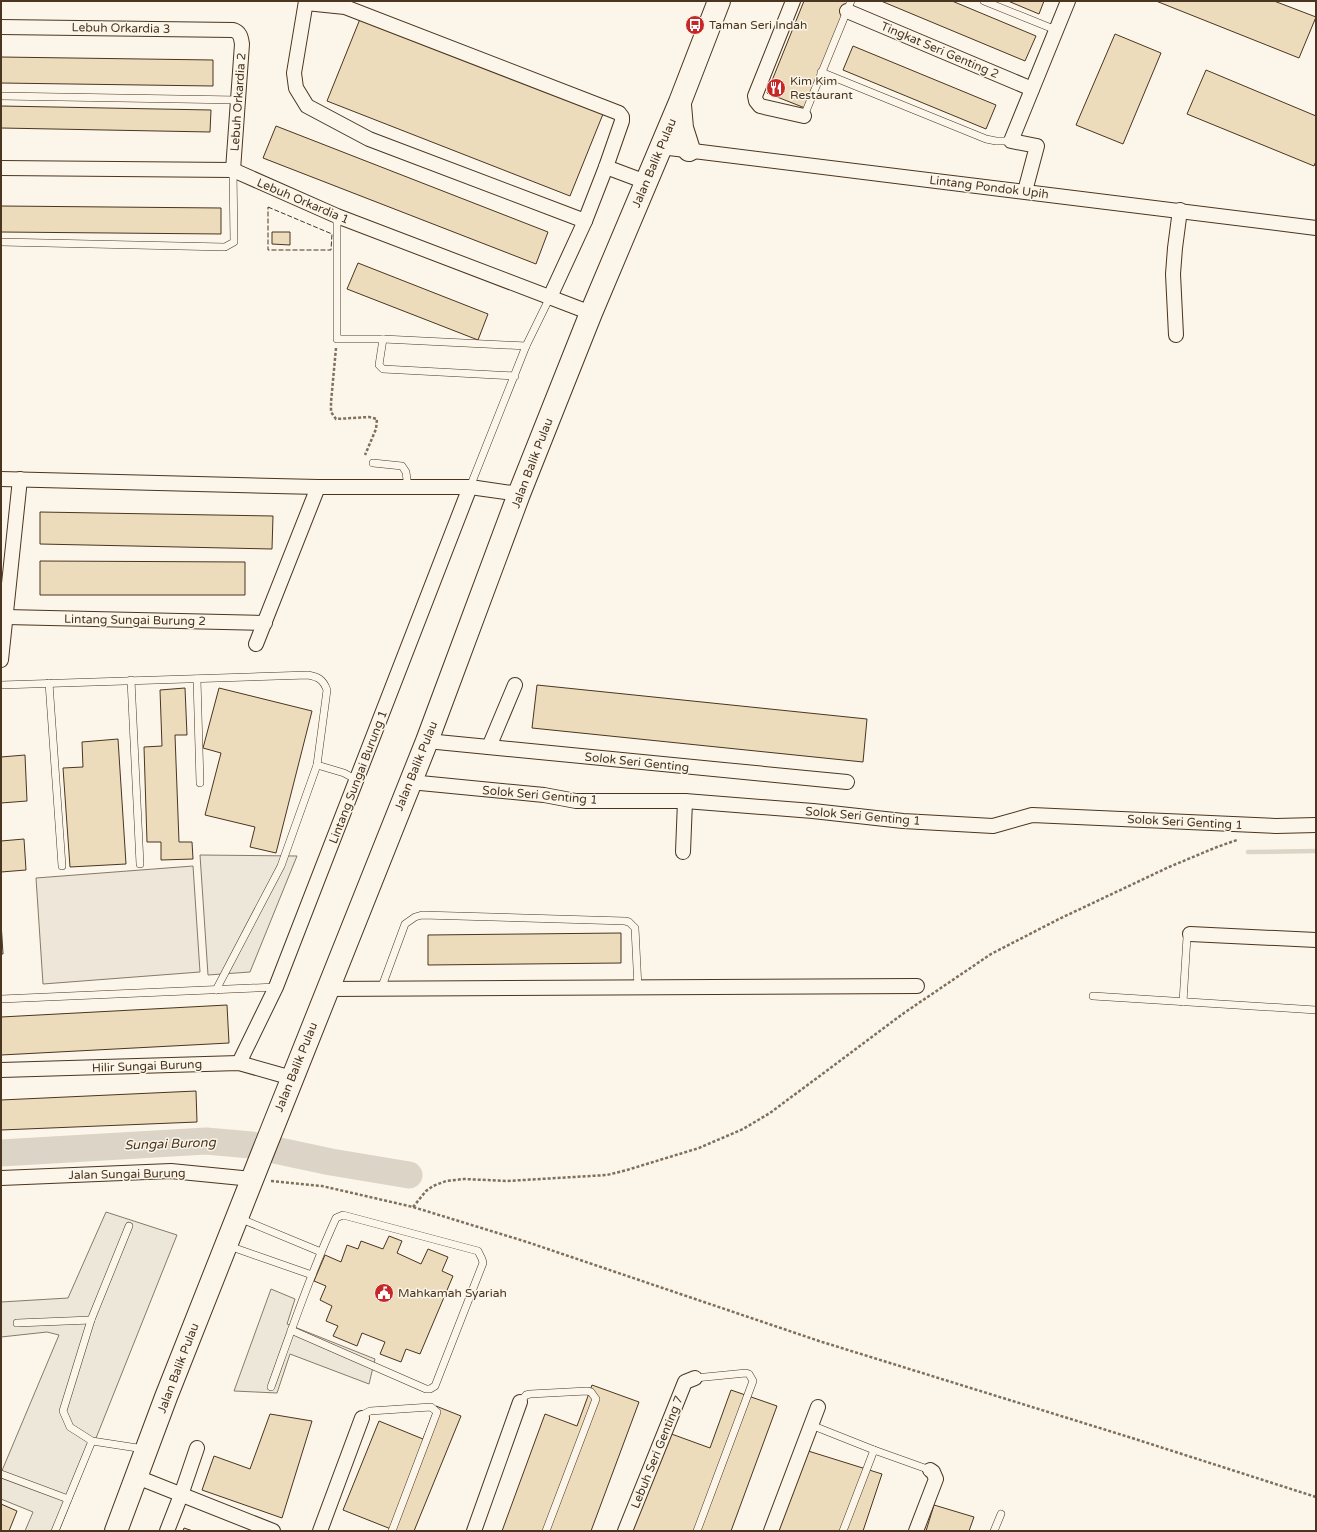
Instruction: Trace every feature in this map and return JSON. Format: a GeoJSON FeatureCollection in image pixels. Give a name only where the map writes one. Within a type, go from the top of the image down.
{"type":"FeatureCollection","features":[{"type":"Feature","properties":{"kind":"main road","name":"Jalan Balik Pulau"},"geometry":{"type":"LineString","coordinates":[[116,1531],[274,1122],[426,741],[519,494],[591,312],[680,102],[716,3]]}},
{"type":"Feature","properties":{"kind":"main road"},"geometry":{"type":"LineString","coordinates":[[680,102],[682,128],[689,150]]}},
{"type":"Feature","properties":{"kind":"street"},"geometry":{"type":"LineString","coordinates":[[793,1],[755,96],[756,101],[760,106],[804,116]]}},
{"type":"Feature","properties":{"kind":"street"},"geometry":{"type":"LineString","coordinates":[[1025,191],[1037,146],[1011,141],[1068,1]]}},
{"type":"Feature","properties":{"kind":"street"},"geometry":{"type":"LineString","coordinates":[[550,297],[585,221],[606,168],[622,117],[619,114],[345,7],[306,2],[294,73],[296,88],[307,106],[314,112],[369,139],[585,221]]}},
{"type":"Feature","properties":{"kind":"street","name":"Tingkat Seri Genting 2"},"geometry":{"type":"LineString","coordinates":[[849,6],[1032,89]]}},
{"type":"Feature","properties":{"kind":"street","name":"Lebuh Orkardia 3"},"geometry":{"type":"LineString","coordinates":[[1,27],[233,30],[240,34]]}},
{"type":"Feature","properties":{"kind":"street","name":"Lebuh Orkardia 2"},"geometry":{"type":"LineString","coordinates":[[233,170],[242,44],[240,34]]}},
{"type":"Feature","properties":{"kind":"street","name":"Lintang Pondok Upih"},"geometry":{"type":"LineString","coordinates":[[661,147],[1316,228]]}},
{"type":"Feature","properties":{"kind":"street","name":"Lebuh Orkardia 1"},"geometry":{"type":"LineString","coordinates":[[1,168],[233,170],[337,216],[591,312]]}},
{"type":"Feature","properties":{"kind":"street"},"geometry":{"type":"LineString","coordinates":[[606,168],[646,182]]}},
{"type":"Feature","properties":{"kind":"street"},"geometry":{"type":"LineString","coordinates":[[1176,335],[1174,274],[1175,248],[1180,210]]}},
{"type":"Feature","properties":{"kind":"street"},"geometry":{"type":"LineString","coordinates":[[1,479],[318,487],[470,487],[519,494]]}},
{"type":"Feature","properties":{"kind":"street"},"geometry":{"type":"LineString","coordinates":[[1,660],[20,479]]}},
{"type":"Feature","properties":{"kind":"street"},"geometry":{"type":"LineString","coordinates":[[256,644],[318,487]]}},
{"type":"Feature","properties":{"kind":"street","name":"Lintang Sungai Burung 1"},"geometry":{"type":"LineString","coordinates":[[239,1063],[276,987],[470,487]]}},
{"type":"Feature","properties":{"kind":"street","name":"Lintang Sungai Burung 2"},"geometry":{"type":"LineString","coordinates":[[6,617],[265,623]]}},
{"type":"Feature","properties":{"kind":"street"},"geometry":{"type":"LineString","coordinates":[[489,747],[515,685]]}},
{"type":"Feature","properties":{"kind":"street","name":"Solok Seri Genting"},"geometry":{"type":"LineString","coordinates":[[426,741],[847,782]]}},
{"type":"Feature","properties":{"kind":"street","name":"Solok Seri Genting 1"},"geometry":{"type":"LineString","coordinates":[[410,782],[544,795],[576,800],[685,801],[813,811],[903,821],[993,826],[1032,815],[1276,826],[1316,825]]}},
{"type":"Feature","properties":{"kind":"street"},"geometry":{"type":"LineString","coordinates":[[683,852],[685,801]]}},
{"type":"Feature","properties":{"kind":"street"},"geometry":{"type":"LineString","coordinates":[[1190,934],[1316,940]]}},
{"type":"Feature","properties":{"kind":"street"},"geometry":{"type":"LineString","coordinates":[[327,989],[917,986]]}},
{"type":"Feature","properties":{"kind":"street","name":"Hilir Sungai Burung"},"geometry":{"type":"LineString","coordinates":[[1,1070],[239,1063],[292,1078]]}},
{"type":"Feature","properties":{"kind":"street","name":"Jalan Sungai Burung"},"geometry":{"type":"LineString","coordinates":[[1,1178],[171,1171],[252,1179]]}},
{"type":"Feature","properties":{"kind":"street","name":"Lebuh Seri Genting 7"},"geometry":{"type":"LineString","coordinates":[[625,1531],[685,1382],[695,1378]]}},
{"type":"Feature","properties":{"kind":"street"},"geometry":{"type":"LineString","coordinates":[[474,1531],[520,1402]]}},
{"type":"Feature","properties":{"kind":"street"},"geometry":{"type":"LineString","coordinates":[[771,1531],[818,1407]]}},
{"type":"Feature","properties":{"kind":"street"},"geometry":{"type":"LineString","coordinates":[[320,1531],[362,1418]]}},
{"type":"Feature","properties":{"kind":"street"},"geometry":{"type":"LineString","coordinates":[[167,1531],[197,1448]]}},
{"type":"Feature","properties":{"kind":"street"},"geometry":{"type":"LineString","coordinates":[[916,1531],[936,1479],[933,1472],[930,1470]]}},
{"type":"Feature","properties":{"kind":"street"},"geometry":{"type":"LineString","coordinates":[[137,1477],[273,1531]]}},
{"type":"Feature","properties":{"kind":"lane"},"geometry":{"type":"LineString","coordinates":[[984,1],[1056,30]]}},
{"type":"Feature","properties":{"kind":"lane"},"geometry":{"type":"LineString","coordinates":[[804,116],[849,6]]}},
{"type":"Feature","properties":{"kind":"lane"},"geometry":{"type":"LineString","coordinates":[[822,72],[986,139],[1011,141]]}},
{"type":"Feature","properties":{"kind":"lane"},"geometry":{"type":"LineString","coordinates":[[1,96],[238,100]]}},
{"type":"Feature","properties":{"kind":"lane"},"geometry":{"type":"LineString","coordinates":[[1,242],[224,246],[234,242],[233,170]]}},
{"type":"Feature","properties":{"kind":"lane"},"geometry":{"type":"LineString","coordinates":[[337,216],[337,340],[383,340],[526,346]]}},
{"type":"Feature","properties":{"kind":"lane"},"geometry":{"type":"LineString","coordinates":[[470,487],[526,346],[550,297]]}},
{"type":"Feature","properties":{"kind":"lane"},"geometry":{"type":"LineString","coordinates":[[383,340],[379,365],[382,369],[515,376]]}},
{"type":"Feature","properties":{"kind":"lane"},"geometry":{"type":"LineString","coordinates":[[373,463],[402,466],[406,472],[408,488]]}},
{"type":"Feature","properties":{"kind":"lane"},"geometry":{"type":"LineString","coordinates":[[1,685],[308,675],[317,677],[324,682],[327,690],[317,764],[281,866],[216,990]]}},
{"type":"Feature","properties":{"kind":"lane"},"geometry":{"type":"LineString","coordinates":[[197,679],[200,783]]}},
{"type":"Feature","properties":{"kind":"lane"},"geometry":{"type":"LineString","coordinates":[[131,680],[140,864]]}},
{"type":"Feature","properties":{"kind":"lane"},"geometry":{"type":"LineString","coordinates":[[49,683],[62,866]]}},
{"type":"Feature","properties":{"kind":"lane"},"geometry":{"type":"LineString","coordinates":[[317,764],[344,773],[357,780]]}},
{"type":"Feature","properties":{"kind":"lane"},"geometry":{"type":"LineString","coordinates":[[381,989],[405,924],[415,917],[422,916],[629,922],[635,928],[638,988]]}},
{"type":"Feature","properties":{"kind":"lane"},"geometry":{"type":"LineString","coordinates":[[1183,1002],[1187,938],[1190,934]]}},
{"type":"Feature","properties":{"kind":"lane"},"geometry":{"type":"LineString","coordinates":[[1,999],[276,987]]}},
{"type":"Feature","properties":{"kind":"lane"},"geometry":{"type":"LineString","coordinates":[[1093,996],[1316,1010]]}},
{"type":"Feature","properties":{"kind":"lane"},"geometry":{"type":"LineString","coordinates":[[271,1388],[291,1330],[312,1275],[336,1218],[343,1215],[478,1251],[483,1263],[435,1386],[430,1389],[426,1389],[291,1330]]}},
{"type":"Feature","properties":{"kind":"lane"},"geometry":{"type":"LineString","coordinates":[[237,1217],[321,1252]]}},
{"type":"Feature","properties":{"kind":"lane"},"geometry":{"type":"LineString","coordinates":[[129,1226],[91,1320],[62,1411],[70,1427],[92,1441],[147,1449]]}},
{"type":"Feature","properties":{"kind":"lane"},"geometry":{"type":"LineString","coordinates":[[226,1246],[312,1275]]}},
{"type":"Feature","properties":{"kind":"lane"},"geometry":{"type":"LineString","coordinates":[[17,1323],[91,1320]]}},
{"type":"Feature","properties":{"kind":"lane"},"geometry":{"type":"LineString","coordinates":[[695,1378],[746,1373],[749,1374],[753,1381],[697,1531]]}},
{"type":"Feature","properties":{"kind":"lane"},"geometry":{"type":"LineString","coordinates":[[520,1402],[526,1395],[530,1394],[587,1391],[591,1392],[596,1399],[546,1531]]}},
{"type":"Feature","properties":{"kind":"lane"},"geometry":{"type":"LineString","coordinates":[[362,1418],[364,1414],[370,1411],[431,1407],[437,1412],[392,1531]]}},
{"type":"Feature","properties":{"kind":"lane"},"geometry":{"type":"LineString","coordinates":[[811,1424],[874,1450],[930,1470]]}},
{"type":"Feature","properties":{"kind":"lane"},"geometry":{"type":"LineString","coordinates":[[55,1531],[92,1441]]}},
{"type":"Feature","properties":{"kind":"lane"},"geometry":{"type":"LineString","coordinates":[[843,1531],[874,1450]]}},
{"type":"Feature","properties":{"kind":"lane"},"geometry":{"type":"LineString","coordinates":[[1,1474],[68,1499]]}},
{"type":"Feature","properties":{"kind":"lane"},"geometry":{"type":"LineString","coordinates":[[994,1531],[1001,1514]]}},
{"type":"Feature","properties":{"kind":"path"},"geometry":{"type":"LineString","coordinates":[[337,340],[331,402],[332,412],[336,419],[370,417],[377,419],[376,428],[365,456],[373,463]]}},
{"type":"Feature","properties":{"kind":"path"},"geometry":{"type":"LineString","coordinates":[[413,1207],[426,1191],[433,1186],[446,1181],[464,1179],[507,1181],[607,1175],[699,1148],[743,1129],[770,1113],[898,1018],[991,954],[1059,919],[1162,870],[1239,839]]}},
{"type":"Feature","properties":{"kind":"path"},"geometry":{"type":"LineString","coordinates":[[252,1179],[322,1186],[413,1207],[527,1242],[819,1341],[1316,1497]]}},
{"type":"Feature","properties":{"kind":"shaded area"},"geometry":{"type":"Polygon","coordinates":[[[200,855],[297,856],[250,972],[208,975],[200,855]]]}},
{"type":"Feature","properties":{"kind":"shaded area"},"geometry":{"type":"Polygon","coordinates":[[[193,866],[200,972],[43,984],[36,878],[193,866]]]}},
{"type":"Feature","properties":{"kind":"shaded area"},"geometry":{"type":"Polygon","coordinates":[[[106,1212],[177,1235],[59,1531],[25,1531],[33,1512],[1,1499],[1,1473],[59,1335],[47,1332],[1,1337],[1,1302],[68,1298],[106,1212]]]}},
{"type":"Feature","properties":{"kind":"shaded area"},"geometry":{"type":"Polygon","coordinates":[[[271,1289],[295,1299],[287,1324],[375,1359],[369,1384],[290,1354],[277,1393],[234,1391],[271,1289]]]}},
{"type":"Feature","properties":{"kind":"building"},"geometry":{"type":"Polygon","coordinates":[[[804,1],[848,1],[805,108],[767,93],[804,1]]]}},
{"type":"Feature","properties":{"kind":"building"},"geometry":{"type":"Polygon","coordinates":[[[881,1],[952,1],[1036,36],[1025,61],[881,1]]]}},
{"type":"Feature","properties":{"kind":"building"},"geometry":{"type":"Polygon","coordinates":[[[1008,1],[1044,1],[1039,14],[1008,1]]]}},
{"type":"Feature","properties":{"kind":"building"},"geometry":{"type":"Polygon","coordinates":[[[1156,1],[1274,1],[1316,17],[1299,58],[1156,1]]]}},
{"type":"Feature","properties":{"kind":"building"},"geometry":{"type":"Polygon","coordinates":[[[360,19],[603,114],[570,196],[327,101],[360,19]]]}},
{"type":"Feature","properties":{"kind":"building"},"geometry":{"type":"Polygon","coordinates":[[[1115,34],[1161,53],[1123,144],[1076,125],[1115,34]]]}},
{"type":"Feature","properties":{"kind":"building"},"geometry":{"type":"Polygon","coordinates":[[[853,46],[996,105],[986,129],[843,70],[853,46]]]}},
{"type":"Feature","properties":{"kind":"building"},"geometry":{"type":"Polygon","coordinates":[[[1,57],[213,60],[213,86],[1,83],[1,57]]]}},
{"type":"Feature","properties":{"kind":"building"},"geometry":{"type":"Polygon","coordinates":[[[1206,70],[1316,116],[1316,161],[1314,166],[1187,114],[1206,70]]]}},
{"type":"Feature","properties":{"kind":"building"},"geometry":{"type":"Polygon","coordinates":[[[1,106],[211,110],[210,132],[1,128],[1,106]]]}},
{"type":"Feature","properties":{"kind":"building"},"geometry":{"type":"Polygon","coordinates":[[[276,126],[548,232],[536,264],[263,158],[276,126]]]}},
{"type":"Feature","properties":{"kind":"building"},"geometry":{"type":"Polygon","coordinates":[[[1,206],[221,208],[221,234],[1,232],[1,206]]]}},
{"type":"Feature","properties":{"kind":"building"},"geometry":{"type":"Polygon","coordinates":[[[272,232],[290,232],[290,245],[272,244],[272,232]]]}},
{"type":"Feature","properties":{"kind":"building"},"geometry":{"type":"Polygon","coordinates":[[[358,263],[488,314],[478,340],[347,289],[358,263]]]}},
{"type":"Feature","properties":{"kind":"building"},"geometry":{"type":"Polygon","coordinates":[[[40,512],[273,516],[272,549],[40,544],[40,512]]]}},
{"type":"Feature","properties":{"kind":"building"},"geometry":{"type":"Polygon","coordinates":[[[40,561],[245,562],[245,595],[40,595],[40,561]]]}},
{"type":"Feature","properties":{"kind":"building"},"geometry":{"type":"Polygon","coordinates":[[[537,685],[867,719],[863,762],[532,728],[537,685]]]}},
{"type":"Feature","properties":{"kind":"building"},"geometry":{"type":"Polygon","coordinates":[[[185,688],[187,735],[175,735],[179,842],[192,842],[193,859],[161,860],[161,842],[147,842],[144,747],[162,746],[160,690],[185,688]]]}},
{"type":"Feature","properties":{"kind":"building"},"geometry":{"type":"Polygon","coordinates":[[[219,688],[312,711],[276,853],[250,847],[255,827],[205,815],[221,753],[203,748],[219,688]]]}},
{"type":"Feature","properties":{"kind":"building"},"geometry":{"type":"Polygon","coordinates":[[[118,739],[126,864],[70,867],[63,768],[83,767],[82,742],[118,739]]]}},
{"type":"Feature","properties":{"kind":"building"},"geometry":{"type":"Polygon","coordinates":[[[25,755],[27,801],[1,803],[1,757],[25,755]]]}},
{"type":"Feature","properties":{"kind":"building"},"geometry":{"type":"Polygon","coordinates":[[[24,839],[26,870],[1,872],[1,841],[24,839]]]}},
{"type":"Feature","properties":{"kind":"building"},"geometry":{"type":"Polygon","coordinates":[[[1,922],[3,954],[1,954],[1,922]]]}},
{"type":"Feature","properties":{"kind":"building"},"geometry":{"type":"Polygon","coordinates":[[[621,933],[621,963],[428,965],[428,935],[621,933]]]}},
{"type":"Feature","properties":{"kind":"building"},"geometry":{"type":"Polygon","coordinates":[[[227,1005],[229,1043],[1,1055],[1,1017],[227,1005]]]}},
{"type":"Feature","properties":{"kind":"building"},"geometry":{"type":"Polygon","coordinates":[[[196,1091],[197,1122],[1,1130],[1,1100],[196,1091]]]}},
{"type":"Feature","properties":{"kind":"building","name":"Mahkamah Syariah"},"geometry":{"type":"Polygon","coordinates":[[[389,1236],[402,1241],[397,1253],[421,1264],[428,1249],[448,1257],[442,1271],[453,1276],[420,1354],[406,1349],[401,1362],[380,1354],[385,1342],[362,1333],[357,1346],[333,1336],[338,1326],[326,1321],[332,1306],[320,1300],[326,1286],[314,1281],[325,1255],[341,1262],[347,1245],[358,1249],[361,1241],[383,1249],[389,1236]]]}},
{"type":"Feature","properties":{"kind":"building"},"geometry":{"type":"Polygon","coordinates":[[[592,1385],[639,1402],[591,1531],[502,1531],[545,1414],[577,1426],[592,1385]]]}},
{"type":"Feature","properties":{"kind":"building"},"geometry":{"type":"Polygon","coordinates":[[[731,1390],[777,1406],[731,1531],[630,1531],[666,1432],[710,1448],[731,1390]]]}},
{"type":"Feature","properties":{"kind":"building"},"geometry":{"type":"Polygon","coordinates":[[[436,1406],[461,1416],[414,1531],[396,1531],[343,1510],[379,1421],[423,1439],[436,1406]]]}},
{"type":"Feature","properties":{"kind":"building"},"geometry":{"type":"Polygon","coordinates":[[[270,1414],[312,1421],[282,1518],[202,1490],[214,1456],[250,1469],[270,1414]]]}},
{"type":"Feature","properties":{"kind":"building"},"geometry":{"type":"Polygon","coordinates":[[[805,1450],[882,1474],[863,1531],[778,1531],[805,1450]]]}},
{"type":"Feature","properties":{"kind":"building"},"geometry":{"type":"Polygon","coordinates":[[[1,1504],[17,1511],[9,1531],[1,1531],[1,1504]]]}},
{"type":"Feature","properties":{"kind":"building"},"geometry":{"type":"Polygon","coordinates":[[[934,1505],[974,1517],[969,1531],[926,1531],[934,1505]]]}},
{"type":"Feature","properties":{"kind":"building"},"geometry":{"type":"Polygon","coordinates":[[[184,1528],[193,1531],[183,1531],[184,1528]]]}},
{"type":"Feature","properties":{"kind":"waterway"},"geometry":{"type":"LineString","coordinates":[[1248,852],[1316,851]]}},
{"type":"Feature","properties":{"kind":"waterway","name":"Sungai Burong"},"geometry":{"type":"LineString","coordinates":[[1,1153],[206,1141],[251,1145],[331,1162],[409,1175]]}},
{"type":"Feature","properties":{"kind":"fence"},"geometry":{"type":"LineString","coordinates":[[268,207],[332,234],[331,250],[268,250],[268,207]]}},
{"type":"Feature","properties":{"kind":"place","name":"Taman Seri Indah"},"geometry":{"type":"Point","coordinates":[695,25]}},
{"type":"Feature","properties":{"kind":"place","name":"Kim Kim Restaurant"},"geometry":{"type":"Point","coordinates":[776,88]}},
{"type":"Feature","properties":{"kind":"place","name":"Mahkamah Syariah"},"geometry":{"type":"Point","coordinates":[384,1293]}}]}
